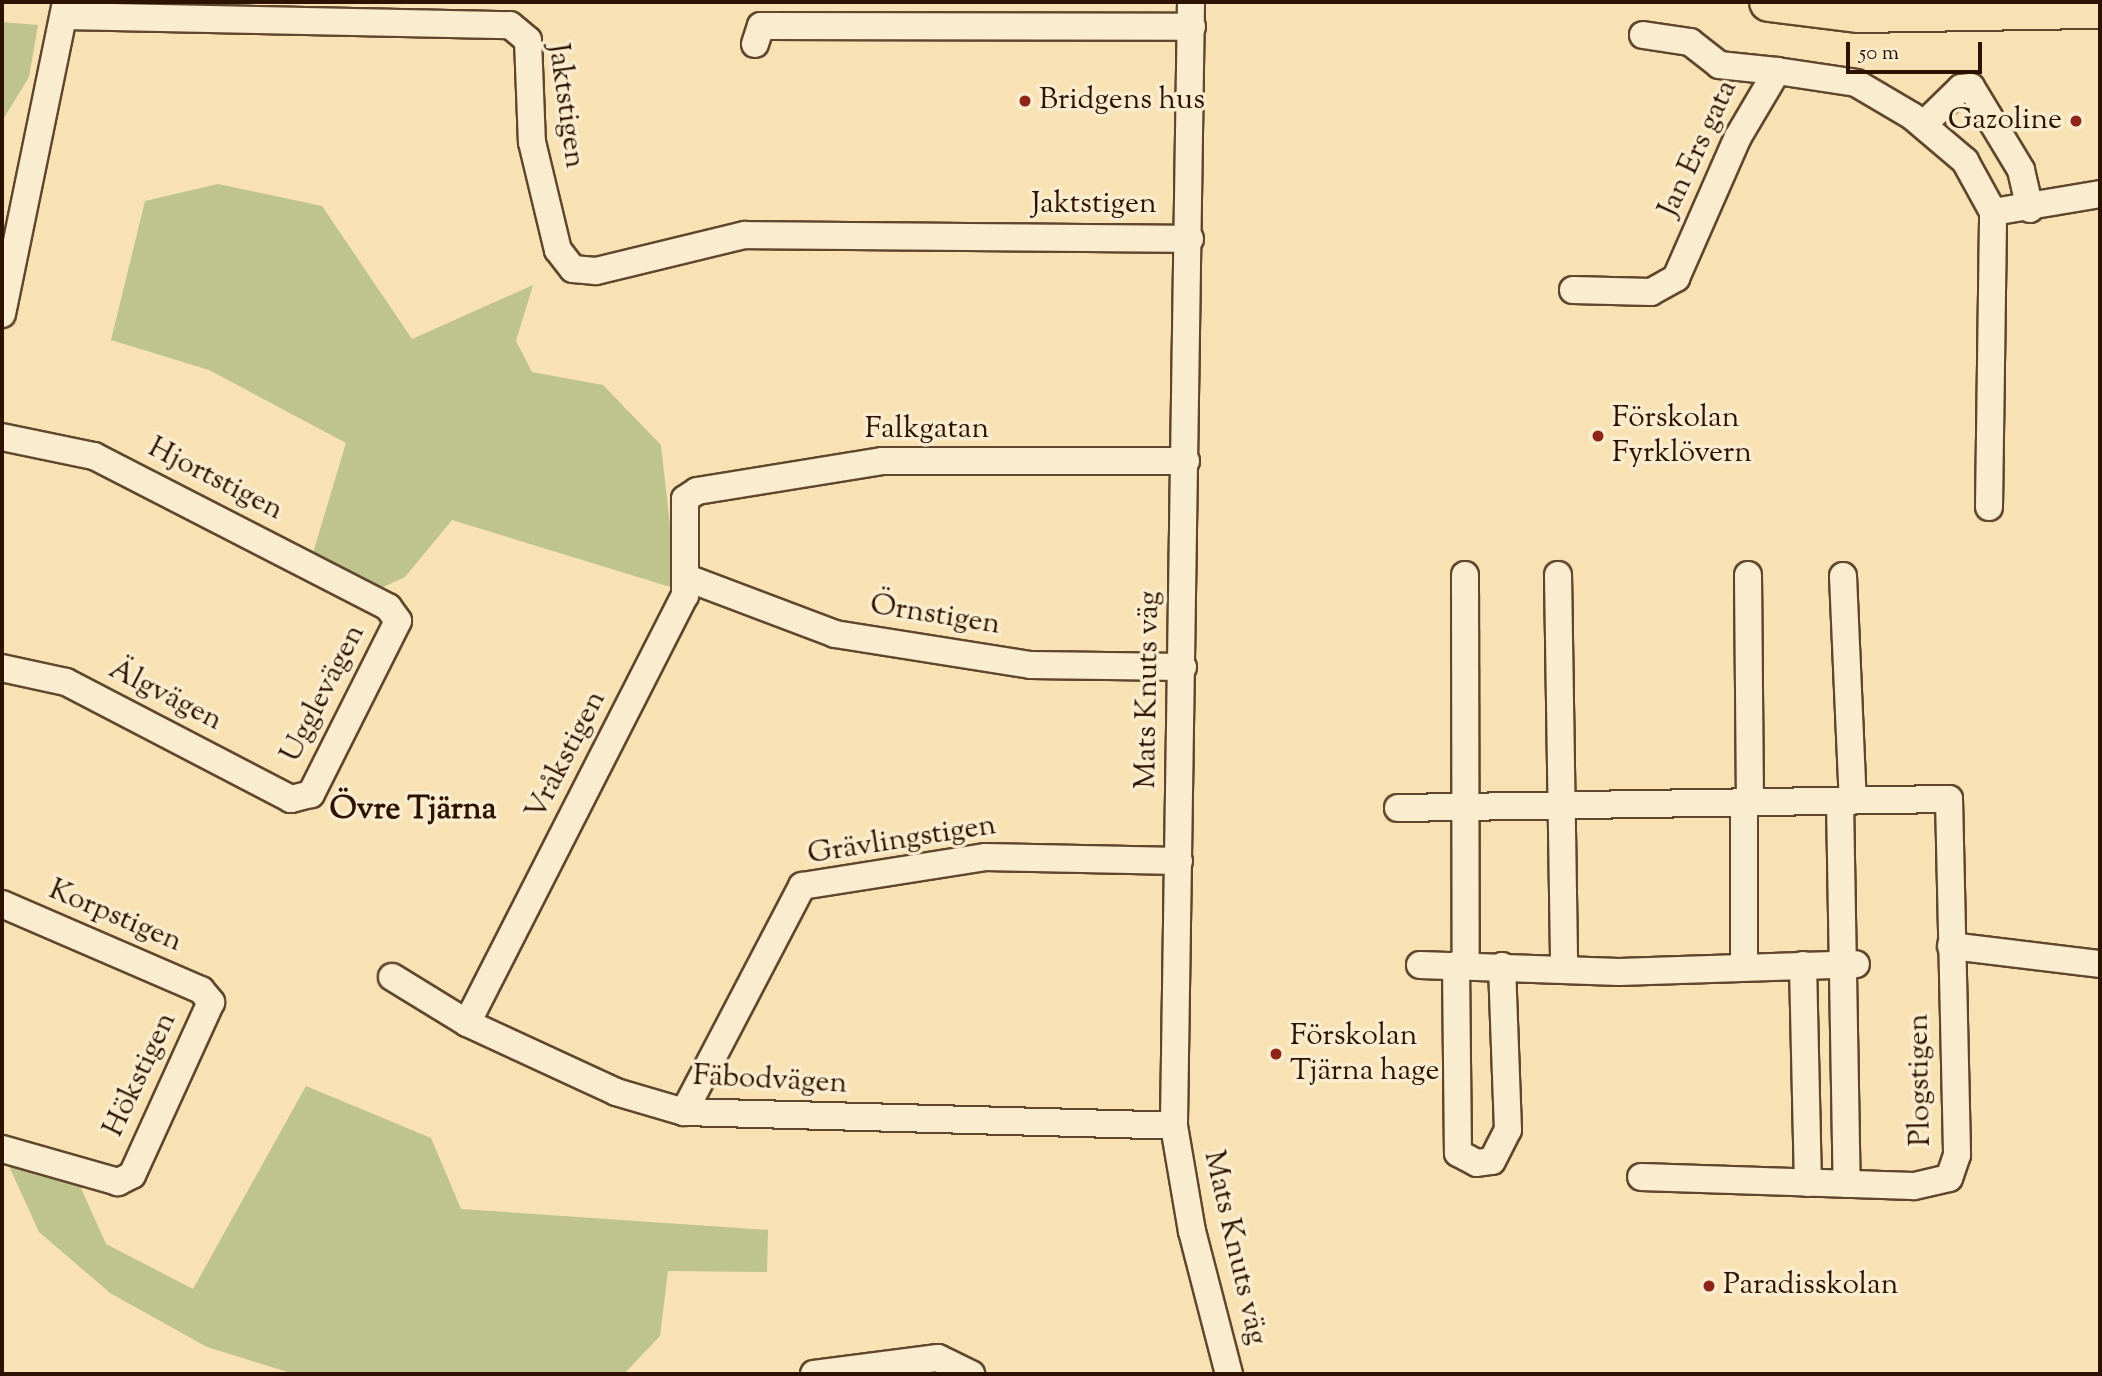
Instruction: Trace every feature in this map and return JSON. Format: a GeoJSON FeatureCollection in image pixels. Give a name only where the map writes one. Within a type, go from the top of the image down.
{"type":"FeatureCollection","features":[{"type":"Feature","properties":{"kind":"highway"},"geometry":{"type":"LineString","coordinates":[[1769,2],[1859,13],[2100,9]]}},
{"type":"Feature","properties":{"kind":"street","name":"Jaktstigen"},"geometry":{"type":"LineString","coordinates":[[65,9],[510,25],[528,40],[532,142],[558,250],[573,269],[596,271],[745,235],[1190,239]]}},
{"type":"Feature","properties":{"kind":"street"},"geometry":{"type":"LineString","coordinates":[[2,314],[65,9]]}},
{"type":"Feature","properties":{"kind":"street","name":"Mats Knuts väg"},"geometry":{"type":"LineString","coordinates":[[1192,14],[1174,1126],[1192,1231],[1229,1374]]}},
{"type":"Feature","properties":{"kind":"street"},"geometry":{"type":"LineString","coordinates":[[755,44],[761,26],[1192,14]]}},
{"type":"Feature","properties":{"kind":"street"},"geometry":{"type":"LineString","coordinates":[[1643,35],[1690,42],[1719,65],[1777,71]]}},
{"type":"Feature","properties":{"kind":"street","name":"Jan Ers gata"},"geometry":{"type":"LineString","coordinates":[[1573,290],[1651,292],[1676,278],[1738,137],[1777,71],[1856,83],[1923,125],[1965,160],[1993,212]]}},
{"type":"Feature","properties":{"kind":"street"},"geometry":{"type":"LineString","coordinates":[[1923,125],[1961,88],[1971,87],[2021,170],[2030,209]]}},
{"type":"Feature","properties":{"kind":"street"},"geometry":{"type":"LineString","coordinates":[[1989,507],[1993,212],[2030,209],[2100,194]]}},
{"type":"Feature","properties":{"kind":"street","name":"Hjortstigen"},"geometry":{"type":"LineString","coordinates":[[2,437],[94,456],[388,607]]}},
{"type":"Feature","properties":{"kind":"street","name":"Falkgatan"},"geometry":{"type":"LineString","coordinates":[[681,510],[697,491],[846,464],[1186,461]]}},
{"type":"Feature","properties":{"kind":"street","name":"Vråkstigen"},"geometry":{"type":"LineString","coordinates":[[467,1023],[685,596],[687,578],[681,510]]}},
{"type":"Feature","properties":{"kind":"street"},"geometry":{"type":"LineString","coordinates":[[1465,575],[1458,1153],[1478,1163],[1492,1161],[1508,1130],[1502,966]]}},
{"type":"Feature","properties":{"kind":"street"},"geometry":{"type":"LineString","coordinates":[[1558,575],[1564,969]]}},
{"type":"Feature","properties":{"kind":"street"},"geometry":{"type":"LineString","coordinates":[[1744,967],[1748,575]]}},
{"type":"Feature","properties":{"kind":"street"},"geometry":{"type":"LineString","coordinates":[[1843,576],[1849,964],[1847,1184]]}},
{"type":"Feature","properties":{"kind":"street","name":"Örnstigen"},"geometry":{"type":"LineString","coordinates":[[687,578],[835,634],[1031,665],[1182,667]]}},
{"type":"Feature","properties":{"kind":"street","name":"Ugglevägen"},"geometry":{"type":"LineString","coordinates":[[292,799],[311,794],[398,621],[388,607]]}},
{"type":"Feature","properties":{"kind":"street","name":"Älgvägen"},"geometry":{"type":"LineString","coordinates":[[2,668],[66,682],[292,799]]}},
{"type":"Feature","properties":{"kind":"street"},"geometry":{"type":"LineString","coordinates":[[1398,808],[1949,799],[1951,946],[2100,964]]}},
{"type":"Feature","properties":{"kind":"street","name":"Grävlingstigen"},"geometry":{"type":"LineString","coordinates":[[684,1112],[802,886],[985,857],[1179,861]]}},
{"type":"Feature","properties":{"kind":"street","name":"Korpstigen"},"geometry":{"type":"LineString","coordinates":[[2,904],[201,990]]}},
{"type":"Feature","properties":{"kind":"street","name":"Plogstigen"},"geometry":{"type":"LineString","coordinates":[[1641,1177],[1913,1186],[1949,1178],[1957,1155],[1951,946]]}},
{"type":"Feature","properties":{"kind":"street"},"geometry":{"type":"LineString","coordinates":[[1420,965],[1564,969],[1849,964]]}},
{"type":"Feature","properties":{"kind":"street"},"geometry":{"type":"LineString","coordinates":[[1803,965],[1808,1183]]}},
{"type":"Feature","properties":{"kind":"street","name":"Fäbodvägen"},"geometry":{"type":"LineString","coordinates":[[391,977],[467,1023],[616,1092],[684,1112],[1174,1126]]}},
{"type":"Feature","properties":{"kind":"street","name":"Hökstigen"},"geometry":{"type":"LineString","coordinates":[[2,1149],[118,1182],[132,1175],[211,1002],[201,990]]}},
{"type":"Feature","properties":{"kind":"street"},"geometry":{"type":"LineString","coordinates":[[814,1374],[938,1358],[971,1374]]}},
{"type":"Feature","properties":{"kind":"green space"},"geometry":{"type":"Polygon","coordinates":[[[2,22],[38,25],[29,77],[2,121],[2,22]]]}},
{"type":"Feature","properties":{"kind":"green space"},"geometry":{"type":"Polygon","coordinates":[[[218,184],[322,206],[412,339],[533,285],[516,341],[532,372],[603,385],[661,445],[677,589],[452,520],[405,577],[381,588],[313,553],[346,443],[209,370],[111,340],[145,201],[218,184]]]}},
{"type":"Feature","properties":{"kind":"green space"},"geometry":{"type":"Polygon","coordinates":[[[306,1086],[431,1138],[461,1209],[768,1230],[767,1272],[668,1271],[660,1336],[624,1374],[294,1374],[207,1347],[110,1293],[39,1232],[4,1155],[75,1175],[106,1244],[193,1289],[306,1086]]]}},
{"type":"Feature","properties":{"kind":"place","name":"Bridgens hus"},"geometry":{"type":"Point","coordinates":[1025,101]}},
{"type":"Feature","properties":{"kind":"place","name":"Gazoline"},"geometry":{"type":"Point","coordinates":[2076,121]}},
{"type":"Feature","properties":{"kind":"place","name":"Förskolan Fyrklövern"},"geometry":{"type":"Point","coordinates":[1598,436]}},
{"type":"Feature","properties":{"kind":"place","name":"Förskolan Tjärna hage"},"geometry":{"type":"Point","coordinates":[1276,1054]}},
{"type":"Feature","properties":{"kind":"place","name":"Paradisskolan"},"geometry":{"type":"Point","coordinates":[1709,1286]}},
{"type":"Feature","properties":{"kind":"district","name":"Övre Tjärna"},"geometry":{"type":"Point","coordinates":[413,810]}}]}
